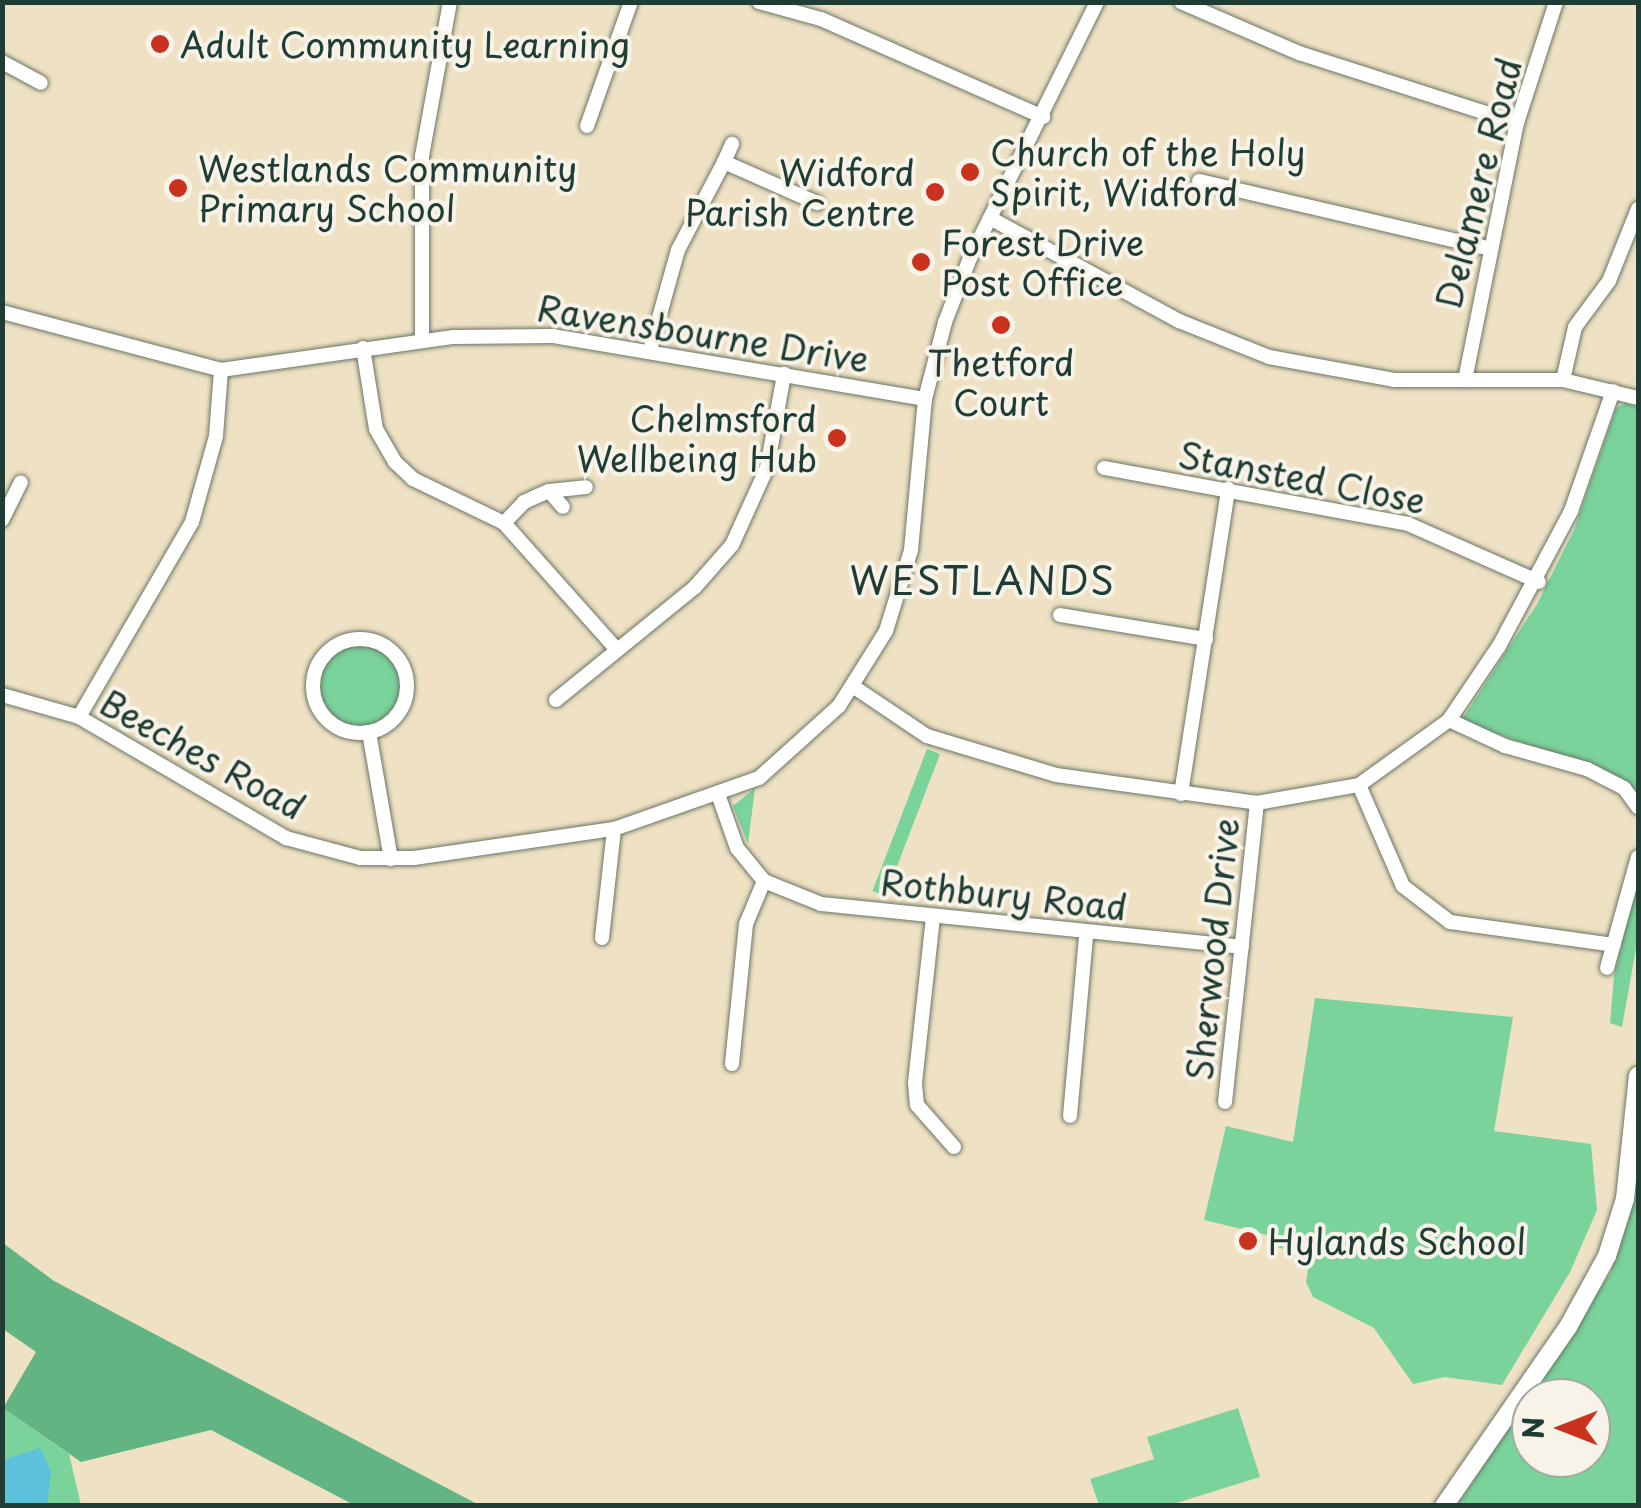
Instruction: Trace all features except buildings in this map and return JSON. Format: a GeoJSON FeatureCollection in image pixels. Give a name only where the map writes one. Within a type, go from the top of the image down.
{"type":"FeatureCollection","features":[{"type":"Feature","properties":{"kind":"street"},"geometry":{"type":"LineString","coordinates":[[422,340],[422,156],[450,2]]}},
{"type":"Feature","properties":{"kind":"street"},"geometry":{"type":"LineString","coordinates":[[587,126],[631,2]]}},
{"type":"Feature","properties":{"kind":"street"},"geometry":{"type":"LineString","coordinates":[[759,2],[821,19],[1043,117]]}},
{"type":"Feature","properties":{"kind":"street","name":"Beeches Road"},"geometry":{"type":"LineString","coordinates":[[2,695],[79,717],[286,838],[336,854],[391,860],[614,829],[720,797],[759,778],[804,744],[854,687],[886,631],[905,577],[924,399],[955,293],[1097,2]]}},
{"type":"Feature","properties":{"kind":"street"},"geometry":{"type":"LineString","coordinates":[[1180,2],[1299,53],[1517,123]]}},
{"type":"Feature","properties":{"kind":"street","name":"Delamere Road"},"geometry":{"type":"LineString","coordinates":[[1464,380],[1487,248],[1517,123],[1556,2]]}},
{"type":"Feature","properties":{"kind":"street"},"geometry":{"type":"LineString","coordinates":[[2,62],[41,83]]}},
{"type":"Feature","properties":{"kind":"street"},"geometry":{"type":"LineString","coordinates":[[650,350],[678,250],[732,144]]}},
{"type":"Feature","properties":{"kind":"street"},"geometry":{"type":"LineString","coordinates":[[724,162],[817,203]]}},
{"type":"Feature","properties":{"kind":"street"},"geometry":{"type":"LineString","coordinates":[[1199,180],[1487,248]]}},
{"type":"Feature","properties":{"kind":"street"},"geometry":{"type":"LineString","coordinates":[[1564,380],[1575,327],[1609,281],[1638,209]]}},
{"type":"Feature","properties":{"kind":"street"},"geometry":{"type":"LineString","coordinates":[[990,218],[1178,321],[1269,357],[1394,380],[1547,378],[1638,398]]}},
{"type":"Feature","properties":{"kind":"street","name":"Ravensbourne Drive"},"geometry":{"type":"LineString","coordinates":[[2,312],[221,370],[422,340],[536,335],[650,350],[924,399]]}},
{"type":"Feature","properties":{"kind":"street"},"geometry":{"type":"LineString","coordinates":[[363,348],[376,429],[395,462],[413,478],[504,523],[617,650]]}},
{"type":"Feature","properties":{"kind":"street"},"geometry":{"type":"LineString","coordinates":[[79,717],[192,522],[216,436],[221,370]]}},
{"type":"Feature","properties":{"kind":"street"},"geometry":{"type":"LineString","coordinates":[[556,700],[696,587],[732,545],[767,468],[784,374]]}},
{"type":"Feature","properties":{"kind":"street"},"geometry":{"type":"LineString","coordinates":[[854,687],[910,728],[943,742],[1056,775],[1257,803],[1359,785],[1449,720],[1538,582],[1584,479],[1613,391]]}},
{"type":"Feature","properties":{"kind":"street","name":"Stansted Close"},"geometry":{"type":"LineString","coordinates":[[1104,468],[1408,524],[1538,582]]}},
{"type":"Feature","properties":{"kind":"street"},"geometry":{"type":"LineString","coordinates":[[2,520],[21,482]]}},
{"type":"Feature","properties":{"kind":"street"},"geometry":{"type":"LineString","coordinates":[[504,523],[524,502],[549,491],[586,487]]}},
{"type":"Feature","properties":{"kind":"street"},"geometry":{"type":"LineString","coordinates":[[1181,794],[1228,490]]}},
{"type":"Feature","properties":{"kind":"street"},"geometry":{"type":"LineString","coordinates":[[549,491],[563,507]]}},
{"type":"Feature","properties":{"kind":"street"},"geometry":{"type":"LineString","coordinates":[[1060,615],[1206,639]]}},
{"type":"Feature","properties":{"kind":"street"},"geometry":{"type":"LineString","coordinates":[[347,641],[377,642],[406,675],[395,717],[369,732],[338,728],[326,718],[314,689],[322,659],[347,641]]}},
{"type":"Feature","properties":{"kind":"street"},"geometry":{"type":"LineString","coordinates":[[1449,720],[1505,746],[1587,769],[1624,788],[1638,807]]}},
{"type":"Feature","properties":{"kind":"street"},"geometry":{"type":"LineString","coordinates":[[369,732],[391,860]]}},
{"type":"Feature","properties":{"kind":"street"},"geometry":{"type":"LineString","coordinates":[[1359,785],[1403,886],[1450,922],[1613,945]]}},
{"type":"Feature","properties":{"kind":"street"},"geometry":{"type":"LineString","coordinates":[[720,797],[738,848],[764,881],[746,924],[732,1064]]}},
{"type":"Feature","properties":{"kind":"street","name":"Sherwood Drive"},"geometry":{"type":"LineString","coordinates":[[1226,1102],[1257,803]]}},
{"type":"Feature","properties":{"kind":"street"},"geometry":{"type":"LineString","coordinates":[[602,938],[614,829]]}},
{"type":"Feature","properties":{"kind":"street"},"geometry":{"type":"LineString","coordinates":[[1606,968],[1638,857]]}},
{"type":"Feature","properties":{"kind":"street","name":"Rothbury Road"},"geometry":{"type":"LineString","coordinates":[[764,881],[821,904],[1086,935],[1242,947]]}},
{"type":"Feature","properties":{"kind":"street"},"geometry":{"type":"LineString","coordinates":[[933,917],[915,1083],[917,1105],[954,1147]]}},
{"type":"Feature","properties":{"kind":"street"},"geometry":{"type":"LineString","coordinates":[[1070,1116],[1086,935]]}},
{"type":"Feature","properties":{"kind":"street"},"geometry":{"type":"LineString","coordinates":[[1444,1506],[1568,1326],[1617,1228],[1638,1076]]}},
{"type":"Feature","properties":{"kind":"green space"},"geometry":{"type":"Polygon","coordinates":[[[1625,403],[1638,407],[1638,792],[1622,778],[1461,721],[1537,604],[1574,530],[1616,408],[1625,403]]]}},
{"type":"Feature","properties":{"kind":"green space"},"geometry":{"type":"Polygon","coordinates":[[[352,646],[368,646],[389,657],[400,686],[389,715],[368,726],[352,726],[338,720],[326,708],[320,694],[320,678],[326,664],[338,652],[352,646]]]}},
{"type":"Feature","properties":{"kind":"green space"},"geometry":{"type":"Polygon","coordinates":[[[927,749],[940,754],[886,896],[873,891],[927,749]]]}},
{"type":"Feature","properties":{"kind":"green space"},"geometry":{"type":"Polygon","coordinates":[[[755,788],[748,844],[733,806],[755,788]]]}},
{"type":"Feature","properties":{"kind":"green space"},"geometry":{"type":"Polygon","coordinates":[[[1638,877],[1638,937],[1622,1027],[1610,1023],[1614,976],[1638,877]]]}},
{"type":"Feature","properties":{"kind":"green space"},"geometry":{"type":"Polygon","coordinates":[[[1315,998],[1513,1017],[1494,1131],[1591,1144],[1597,1210],[1570,1272],[1502,1385],[1445,1377],[1413,1384],[1374,1328],[1313,1297],[1306,1282],[1310,1256],[1277,1247],[1271,1236],[1204,1220],[1226,1126],[1293,1142],[1315,998]]]}},
{"type":"Feature","properties":{"kind":"green space"},"geometry":{"type":"Polygon","coordinates":[[[1638,1170],[1638,1505],[1457,1506],[1511,1424],[1511,1478],[1611,1478],[1611,1378],[1541,1378],[1611,1272],[1638,1170]]]}},
{"type":"Feature","properties":{"kind":"green space"},"geometry":{"type":"Polygon","coordinates":[[[3,1243],[54,1281],[479,1505],[354,1505],[211,1430],[81,1462],[3,1408],[36,1352],[3,1329],[3,1243]]]}},
{"type":"Feature","properties":{"kind":"green space"},"geometry":{"type":"Polygon","coordinates":[[[3,1408],[69,1454],[81,1505],[3,1506],[3,1408]]]}},
{"type":"Feature","properties":{"kind":"green space"},"geometry":{"type":"Polygon","coordinates":[[[1238,1408],[1260,1477],[1170,1505],[1099,1505],[1090,1479],[1154,1459],[1147,1437],[1238,1408]]]}},
{"type":"Feature","properties":{"kind":"water"},"geometry":{"type":"Polygon","coordinates":[[[40,1448],[51,1472],[47,1505],[3,1505],[3,1460],[40,1448]]]}},
{"type":"Feature","properties":{"kind":"place","name":"Adult Community Learning"},"geometry":{"type":"Point","coordinates":[160,44]}},
{"type":"Feature","properties":{"kind":"place","name":"Church of the Holy Spirit, Widford"},"geometry":{"type":"Point","coordinates":[970,172]}},
{"type":"Feature","properties":{"kind":"place","name":"Westlands Community Primary School"},"geometry":{"type":"Point","coordinates":[178,188]}},
{"type":"Feature","properties":{"kind":"place","name":"Widford Parish Centre"},"geometry":{"type":"Point","coordinates":[935,192]}},
{"type":"Feature","properties":{"kind":"place","name":"Forest Drive Post Office"},"geometry":{"type":"Point","coordinates":[921,262]}},
{"type":"Feature","properties":{"kind":"place","name":"Thetford Court"},"geometry":{"type":"Point","coordinates":[1001,325]}},
{"type":"Feature","properties":{"kind":"place","name":"Chelmsford Wellbeing Hub"},"geometry":{"type":"Point","coordinates":[837,438]}},
{"type":"Feature","properties":{"kind":"place","name":"Hylands School"},"geometry":{"type":"Point","coordinates":[1248,1241]}},
{"type":"Feature","properties":{"kind":"district","name":"WESTLANDS"},"geometry":{"type":"Point","coordinates":[983,580]}}]}
